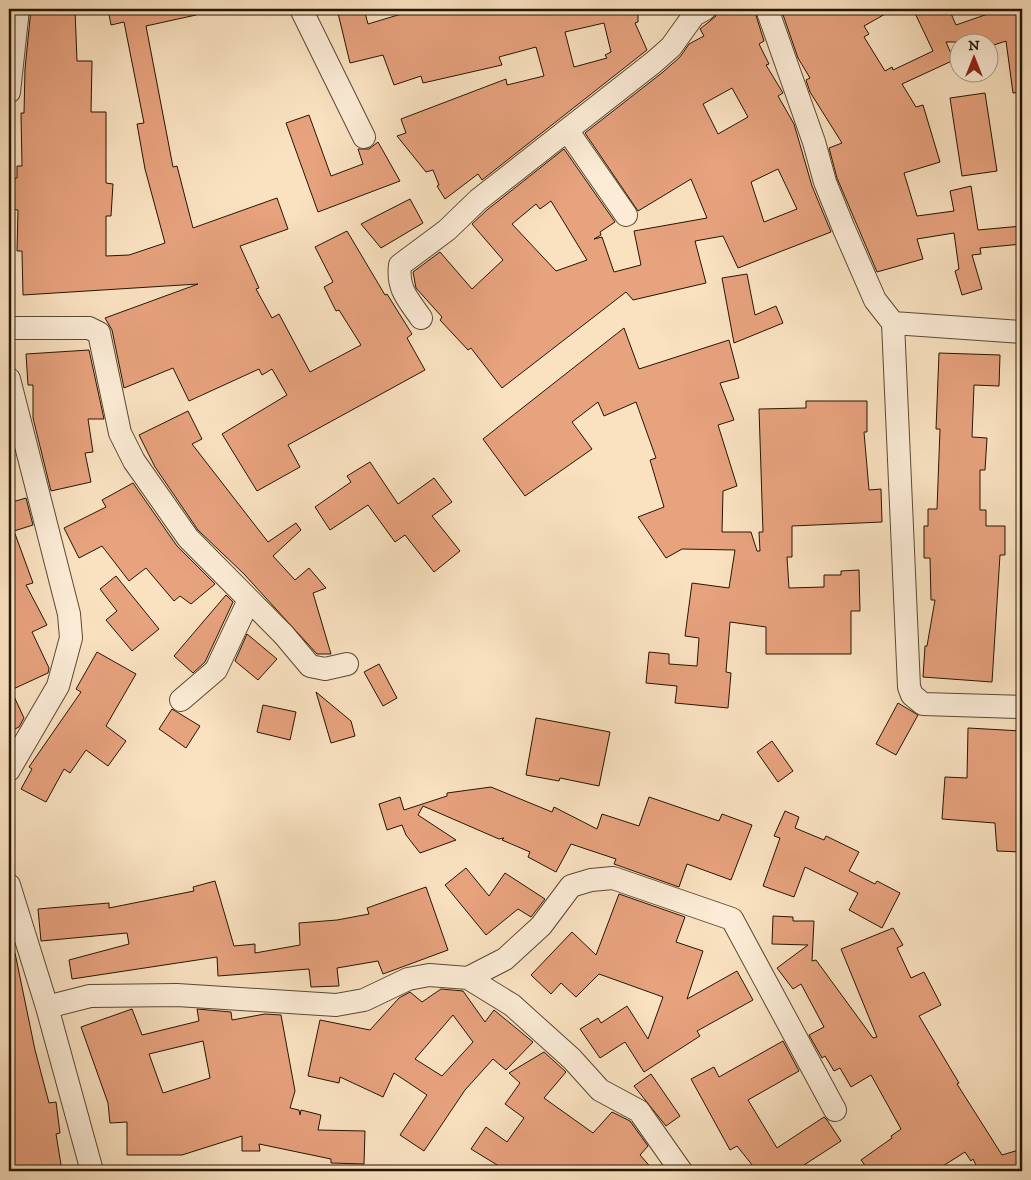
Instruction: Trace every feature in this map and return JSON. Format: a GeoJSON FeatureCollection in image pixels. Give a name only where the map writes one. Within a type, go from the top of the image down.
{"type":"FeatureCollection","features":[{"type":"Feature","properties":{"kind":"street"},"geometry":{"type":"LineString","coordinates":[[9,92],[18,9]]}},
{"type":"Feature","properties":{"kind":"street"},"geometry":{"type":"LineString","coordinates":[[301,9],[364,137]]}},
{"type":"Feature","properties":{"kind":"street"},"geometry":{"type":"LineString","coordinates":[[421,318],[402,292],[398,279],[400,266],[447,230],[478,200],[654,62],[671,47],[694,15],[706,9]]}},
{"type":"Feature","properties":{"kind":"street"},"geometry":{"type":"LineString","coordinates":[[767,9],[814,142],[825,182],[875,300],[893,323],[909,687],[912,695],[923,704],[1022,707]]}},
{"type":"Feature","properties":{"kind":"street"},"geometry":{"type":"LineString","coordinates":[[567,130],[626,215]]}},
{"type":"Feature","properties":{"kind":"street"},"geometry":{"type":"LineString","coordinates":[[893,323],[1022,332]]}},
{"type":"Feature","properties":{"kind":"street"},"geometry":{"type":"LineString","coordinates":[[9,328],[89,328],[99,333],[120,434],[134,461],[188,538],[284,635],[310,666],[325,669],[347,664]]}},
{"type":"Feature","properties":{"kind":"street"},"geometry":{"type":"LineString","coordinates":[[9,379],[64,593],[71,638],[58,686],[9,770]]}},
{"type":"Feature","properties":{"kind":"street"},"geometry":{"type":"LineString","coordinates":[[181,700],[216,670],[249,600]]}},
{"type":"Feature","properties":{"kind":"street"},"geometry":{"type":"LineString","coordinates":[[468,978],[505,959],[541,926],[571,886],[591,880],[613,878],[732,919],[835,1110]]}},
{"type":"Feature","properties":{"kind":"street"},"geometry":{"type":"LineString","coordinates":[[9,885],[48,1007],[92,1171]]}},
{"type":"Feature","properties":{"kind":"street"},"geometry":{"type":"LineString","coordinates":[[48,1007],[90,996],[158,995],[336,1006],[364,1000],[408,979],[429,975],[468,978],[512,1005],[572,1059],[600,1090],[639,1111],[681,1171]]}},
{"type":"Feature","properties":{"kind":"building"},"geometry":{"type":"Polygon","coordinates":[[[31,9],[75,9],[77,61],[92,61],[91,112],[106,112],[106,183],[113,184],[111,216],[106,216],[106,256],[129,255],[165,243],[145,169],[137,124],[144,123],[124,22],[111,25],[108,9],[195,9],[196,15],[146,26],[173,167],[177,166],[193,228],[277,198],[288,229],[240,246],[259,288],[256,289],[272,318],[279,314],[310,372],[361,345],[339,310],[336,311],[324,287],[333,282],[315,247],[347,231],[385,295],[387,294],[412,334],[407,338],[425,370],[288,445],[300,467],[257,491],[222,434],[287,395],[272,369],[262,375],[259,369],[189,401],[173,368],[124,388],[112,330],[105,318],[198,284],[23,295],[22,251],[17,251],[18,210],[9,209],[9,178],[17,178],[17,166],[22,166],[21,113],[24,113],[25,69],[31,9]]]}},
{"type":"Feature","properties":{"kind":"building"},"geometry":{"type":"Polygon","coordinates":[[[337,9],[364,9],[368,24],[408,12],[408,9],[638,9],[638,22],[635,23],[647,50],[482,180],[478,174],[445,199],[437,186],[439,185],[433,170],[426,172],[397,136],[406,133],[401,119],[506,79],[507,85],[544,76],[536,47],[499,57],[502,65],[423,83],[421,76],[394,85],[383,55],[350,63],[337,9]],[[604,23],[565,32],[574,67],[607,58],[605,55],[611,52],[604,23]]]}},
{"type":"Feature","properties":{"kind":"building"},"geometry":{"type":"Polygon","coordinates":[[[718,9],[754,9],[764,41],[759,44],[769,64],[766,65],[783,93],[778,96],[794,124],[812,186],[831,232],[738,268],[723,236],[695,241],[706,283],[633,300],[626,292],[502,388],[471,348],[468,350],[440,320],[442,317],[416,288],[413,272],[440,252],[472,289],[503,260],[472,224],[564,149],[615,222],[600,232],[601,235],[594,239],[602,237],[614,272],[641,265],[634,231],[707,218],[691,179],[638,211],[585,133],[663,72],[680,57],[689,44],[704,36],[700,29],[716,16],[718,9]],[[732,88],[703,104],[718,134],[748,117],[732,88]],[[778,169],[751,182],[764,222],[797,209],[778,169]],[[551,201],[540,209],[536,204],[512,224],[556,271],[587,260],[551,201]]]}},
{"type":"Feature","properties":{"kind":"building"},"geometry":{"type":"Polygon","coordinates":[[[781,9],[894,9],[864,26],[869,34],[864,37],[885,71],[892,67],[893,70],[933,51],[913,9],[949,9],[956,25],[1002,9],[1022,9],[1022,92],[1013,93],[1006,41],[998,44],[998,32],[948,32],[948,42],[946,42],[948,46],[948,63],[902,84],[916,107],[923,105],[940,162],[904,173],[917,216],[954,211],[950,191],[971,186],[978,230],[1022,226],[1022,244],[980,248],[981,254],[972,255],[982,289],[962,295],[955,271],[959,269],[954,233],[917,239],[923,259],[877,272],[837,178],[829,148],[842,143],[810,92],[806,80],[810,78],[798,58],[781,9]]]}},
{"type":"Feature","properties":{"kind":"building"},"geometry":{"type":"Polygon","coordinates":[[[985,93],[997,171],[962,176],[950,98],[985,93]]]}},
{"type":"Feature","properties":{"kind":"building"},"geometry":{"type":"Polygon","coordinates":[[[309,115],[331,176],[363,164],[358,149],[369,149],[378,142],[400,181],[318,212],[286,123],[309,115]]]}},
{"type":"Feature","properties":{"kind":"building"},"geometry":{"type":"Polygon","coordinates":[[[410,199],[423,223],[381,248],[361,224],[410,199]]]}},
{"type":"Feature","properties":{"kind":"building"},"geometry":{"type":"Polygon","coordinates":[[[747,274],[755,315],[776,306],[783,323],[734,343],[722,278],[747,274]]]}},
{"type":"Feature","properties":{"kind":"building"},"geometry":{"type":"Polygon","coordinates":[[[624,328],[639,369],[729,340],[739,378],[720,383],[734,420],[718,425],[737,486],[723,491],[722,532],[751,532],[757,551],[760,551],[759,532],[763,532],[759,409],[806,408],[806,401],[867,401],[867,432],[864,432],[869,490],[881,489],[882,522],[792,526],[792,557],[787,557],[789,588],[824,587],[824,575],[841,575],[841,571],[859,570],[860,611],[851,611],[851,654],[766,654],[766,627],[730,622],[726,672],[731,673],[728,708],[675,703],[677,686],[646,683],[649,652],[669,654],[669,664],[697,666],[699,638],[685,636],[692,583],[729,588],[735,550],[682,549],[666,558],[638,517],[664,507],[650,460],[656,458],[636,402],[604,416],[598,402],[572,422],[592,449],[525,496],[483,439],[624,328]]]}},
{"type":"Feature","properties":{"kind":"building"},"geometry":{"type":"Polygon","coordinates":[[[89,350],[104,419],[88,419],[93,452],[85,453],[91,482],[51,491],[33,418],[33,385],[28,385],[26,354],[89,350]]]}},
{"type":"Feature","properties":{"kind":"building"},"geometry":{"type":"Polygon","coordinates":[[[939,353],[1000,355],[999,386],[974,385],[972,437],[987,438],[985,470],[980,470],[980,510],[986,510],[986,526],[1005,526],[1005,555],[1000,555],[992,682],[923,677],[925,646],[927,646],[935,600],[931,600],[930,558],[924,558],[924,526],[928,526],[928,509],[937,509],[940,429],[936,429],[939,353]]]}},
{"type":"Feature","properties":{"kind":"building"},"geometry":{"type":"Polygon","coordinates":[[[188,411],[202,439],[192,444],[268,542],[296,523],[301,530],[273,556],[295,580],[309,568],[326,588],[313,593],[331,654],[317,654],[244,574],[198,530],[155,467],[139,435],[188,411]]]}},
{"type":"Feature","properties":{"kind":"building"},"geometry":{"type":"Polygon","coordinates":[[[370,462],[398,504],[434,478],[452,502],[432,516],[460,551],[434,572],[405,535],[395,542],[368,505],[330,530],[315,507],[351,482],[347,476],[370,462]]]}},
{"type":"Feature","properties":{"kind":"building"},"geometry":{"type":"Polygon","coordinates":[[[133,483],[177,546],[215,584],[191,604],[180,596],[174,601],[146,568],[129,581],[102,546],[79,558],[64,528],[106,507],[102,500],[133,483]]]}},
{"type":"Feature","properties":{"kind":"building"},"geometry":{"type":"Polygon","coordinates":[[[26,498],[33,525],[14,531],[33,583],[26,585],[47,625],[32,632],[49,668],[48,673],[11,690],[24,718],[19,727],[9,732],[9,503],[26,498]]]}},
{"type":"Feature","properties":{"kind":"building"},"geometry":{"type":"Polygon","coordinates":[[[116,576],[159,629],[132,651],[106,620],[117,611],[100,589],[116,576]]]}},
{"type":"Feature","properties":{"kind":"building"},"geometry":{"type":"Polygon","coordinates":[[[226,595],[233,602],[205,662],[193,673],[174,656],[226,595]]]}},
{"type":"Feature","properties":{"kind":"building"},"geometry":{"type":"Polygon","coordinates":[[[247,634],[277,659],[258,680],[235,661],[247,634]]]}},
{"type":"Feature","properties":{"kind":"building"},"geometry":{"type":"Polygon","coordinates":[[[97,652],[136,674],[106,726],[126,741],[108,766],[86,750],[70,773],[64,769],[46,802],[21,789],[32,769],[29,767],[81,692],[76,689],[97,652]]]}},
{"type":"Feature","properties":{"kind":"building"},"geometry":{"type":"Polygon","coordinates":[[[379,664],[397,698],[383,706],[364,672],[379,664]]]}},
{"type":"Feature","properties":{"kind":"building"},"geometry":{"type":"Polygon","coordinates":[[[316,692],[351,721],[355,736],[331,743],[316,692]]]}},
{"type":"Feature","properties":{"kind":"building"},"geometry":{"type":"Polygon","coordinates":[[[898,703],[918,715],[896,755],[876,744],[898,703]]]}},
{"type":"Feature","properties":{"kind":"building"},"geometry":{"type":"Polygon","coordinates":[[[263,705],[296,712],[290,740],[257,732],[263,705]]]}},
{"type":"Feature","properties":{"kind":"building"},"geometry":{"type":"Polygon","coordinates":[[[172,709],[200,726],[186,748],[159,729],[172,709]]]}},
{"type":"Feature","properties":{"kind":"building"},"geometry":{"type":"Polygon","coordinates":[[[536,718],[610,732],[599,786],[560,778],[559,781],[526,775],[536,718]]]}},
{"type":"Feature","properties":{"kind":"building"},"geometry":{"type":"Polygon","coordinates":[[[968,728],[1022,731],[1022,852],[997,851],[995,823],[942,819],[945,777],[967,778],[968,728]]]}},
{"type":"Feature","properties":{"kind":"building"},"geometry":{"type":"Polygon","coordinates":[[[772,741],[793,771],[778,782],[757,752],[772,741]]]}},
{"type":"Feature","properties":{"kind":"building"},"geometry":{"type":"Polygon","coordinates":[[[491,787],[552,812],[554,807],[597,829],[602,814],[639,826],[649,797],[719,821],[722,814],[752,825],[731,880],[687,864],[679,887],[614,864],[616,859],[571,844],[556,872],[528,857],[530,852],[502,840],[504,838],[499,839],[423,806],[418,815],[456,840],[420,853],[406,835],[402,825],[387,830],[379,804],[400,797],[404,810],[447,796],[447,793],[491,787]]]}},
{"type":"Feature","properties":{"kind":"building"},"geometry":{"type":"Polygon","coordinates":[[[785,811],[799,817],[795,828],[824,840],[826,836],[859,852],[849,871],[875,884],[877,881],[900,893],[882,928],[849,910],[858,893],[805,867],[794,897],[763,886],[780,838],[774,836],[785,811]]]}},
{"type":"Feature","properties":{"kind":"building"},"geometry":{"type":"Polygon","coordinates":[[[466,868],[489,896],[505,873],[545,899],[531,917],[518,909],[486,935],[445,885],[466,868]]]}},
{"type":"Feature","properties":{"kind":"building"},"geometry":{"type":"Polygon","coordinates":[[[215,881],[234,946],[255,944],[255,953],[300,945],[299,923],[337,920],[369,914],[367,908],[426,887],[448,950],[383,974],[378,961],[337,968],[339,986],[311,987],[309,969],[218,976],[217,957],[72,979],[69,960],[129,944],[127,933],[41,941],[38,909],[109,903],[109,908],[194,891],[193,887],[215,881]]]}},
{"type":"Feature","properties":{"kind":"building"},"geometry":{"type":"Polygon","coordinates":[[[619,894],[685,917],[676,942],[703,951],[687,999],[737,971],[753,1000],[697,1031],[700,1036],[644,1072],[625,1042],[600,1058],[580,1029],[598,1018],[601,1023],[627,1006],[648,1039],[663,997],[599,974],[576,997],[561,983],[551,994],[531,975],[572,932],[596,955],[619,894]]]}},
{"type":"Feature","properties":{"kind":"building"},"geometry":{"type":"Polygon","coordinates":[[[773,916],[793,917],[793,921],[814,921],[812,961],[816,960],[873,1038],[877,1037],[841,949],[893,928],[903,945],[897,948],[911,978],[924,972],[941,1005],[919,1016],[959,1083],[957,1084],[1002,1155],[1022,1149],[1022,1171],[979,1171],[973,1159],[971,1161],[965,1152],[935,1171],[869,1171],[861,1160],[892,1138],[891,1136],[901,1129],[871,1075],[851,1087],[840,1068],[834,1071],[825,1056],[822,1058],[809,1035],[824,1027],[801,984],[793,989],[777,968],[808,945],[772,944],[773,916]]]}},
{"type":"Feature","properties":{"kind":"building"},"geometry":{"type":"Polygon","coordinates":[[[15,953],[35,1050],[49,1103],[56,1102],[60,1133],[56,1134],[62,1171],[9,1171],[9,954],[15,953]]]}},
{"type":"Feature","properties":{"kind":"building"},"geometry":{"type":"Polygon","coordinates":[[[441,989],[463,991],[485,1022],[494,1010],[533,1042],[506,1070],[493,1059],[465,1090],[424,1151],[400,1135],[427,1095],[394,1073],[383,1097],[340,1077],[339,1083],[308,1076],[320,1020],[370,1030],[399,998],[410,992],[422,1002],[441,989]],[[453,1015],[415,1059],[442,1076],[473,1042],[453,1015]]]}},
{"type":"Feature","properties":{"kind":"building"},"geometry":{"type":"Polygon","coordinates":[[[132,1009],[142,1035],[199,1021],[197,1009],[231,1012],[232,1020],[265,1014],[281,1015],[295,1091],[290,1108],[299,1110],[300,1115],[301,1110],[321,1115],[318,1130],[365,1131],[364,1164],[331,1163],[331,1159],[259,1144],[260,1151],[242,1151],[242,1136],[182,1155],[127,1155],[127,1122],[110,1123],[108,1103],[81,1027],[132,1009]],[[203,1041],[149,1054],[163,1093],[210,1078],[203,1041]]]}},
{"type":"Feature","properties":{"kind":"building"},"geometry":{"type":"Polygon","coordinates":[[[783,1041],[799,1071],[748,1100],[777,1148],[824,1117],[841,1141],[804,1165],[809,1171],[757,1171],[737,1146],[730,1150],[691,1079],[714,1067],[719,1077],[783,1041]]]}},
{"type":"Feature","properties":{"kind":"building"},"geometry":{"type":"Polygon","coordinates":[[[544,1052],[566,1072],[544,1098],[593,1133],[612,1112],[630,1121],[648,1146],[640,1155],[654,1171],[507,1171],[471,1149],[486,1127],[507,1142],[524,1118],[505,1104],[520,1083],[509,1073],[544,1052]]]}},
{"type":"Feature","properties":{"kind":"building"},"geometry":{"type":"Polygon","coordinates":[[[651,1074],[680,1116],[666,1126],[634,1086],[651,1074]]]}}]}
